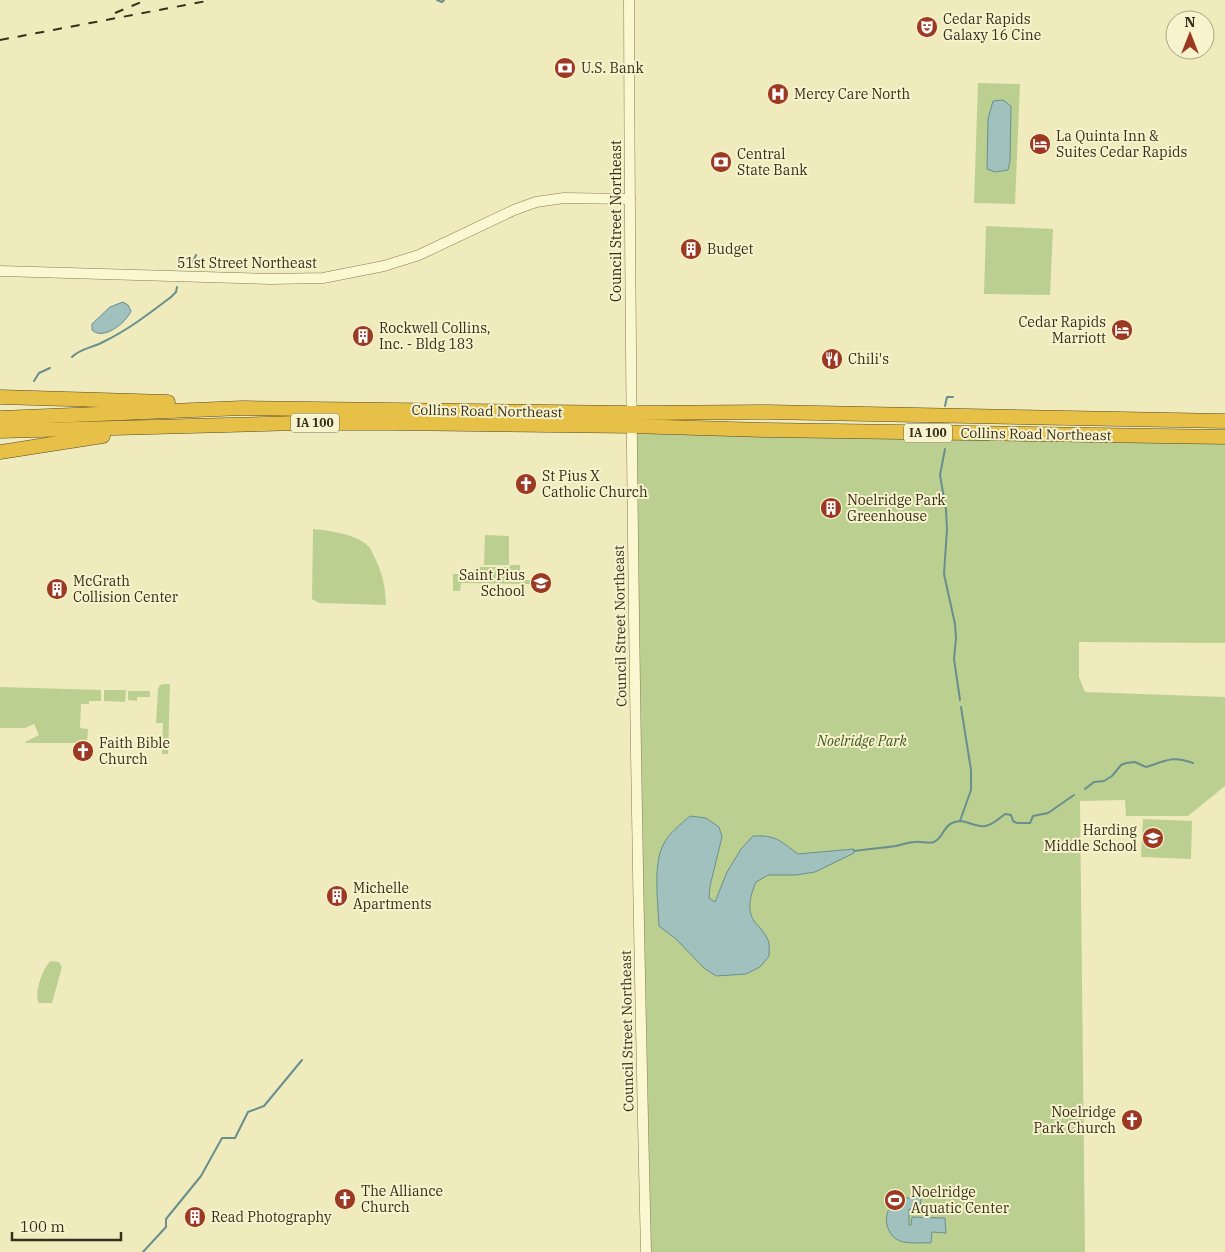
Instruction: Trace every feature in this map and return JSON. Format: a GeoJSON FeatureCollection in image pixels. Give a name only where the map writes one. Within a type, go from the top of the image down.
{"type":"FeatureCollection","features":[{"type":"Feature","properties":{"kind":"highway"},"geometry":{"type":"LineString","coordinates":[[0,397],[204,403],[243,408]]}},
{"type":"Feature","properties":{"kind":"highway","name":"Collins Road Northeast"},"geometry":{"type":"LineString","coordinates":[[0,418],[243,408],[631,420],[847,432],[1225,436]]}},
{"type":"Feature","properties":{"kind":"highway","name":"Collins Road Northeast"},"geometry":{"type":"LineString","coordinates":[[0,431],[299,423],[631,420],[767,412],[1225,421]]}},
{"type":"Feature","properties":{"kind":"highway","name":"Collins Road Northeast"},"geometry":{"type":"LineString","coordinates":[[847,432],[874,426],[966,426],[974,417]]}},
{"type":"Feature","properties":{"kind":"highway"},"geometry":{"type":"LineString","coordinates":[[0,452],[28,446],[104,436],[299,423]]}},
{"type":"Feature","properties":{"kind":"street","name":"Council Street Northeast"},"geometry":{"type":"LineString","coordinates":[[629,0],[631,420],[639,960],[646,1252]]}},
{"type":"Feature","properties":{"kind":"street","name":"51st Street Northeast"},"geometry":{"type":"LineString","coordinates":[[0,271],[271,279],[323,278],[384,266],[419,255],[514,210],[536,202],[564,198],[630,198]]}},
{"type":"Feature","properties":{"kind":"green space"},"geometry":{"type":"Polygon","coordinates":[[[978,83],[1020,84],[1015,204],[974,203],[978,83]]]}},
{"type":"Feature","properties":{"kind":"green space"},"geometry":{"type":"Polygon","coordinates":[[[986,226],[1053,229],[1050,295],[984,294],[986,226]]]}},
{"type":"Feature","properties":{"kind":"green space","name":"Noelridge Park"},"geometry":{"type":"Polygon","coordinates":[[[631,426],[1225,437],[1225,643],[1079,642],[1079,677],[1085,692],[1225,697],[1225,786],[1188,816],[1126,816],[1125,800],[1080,801],[1085,1252],[646,1252],[631,426]]]}},
{"type":"Feature","properties":{"kind":"green space"},"geometry":{"type":"Polygon","coordinates":[[[313,529],[350,536],[364,542],[371,549],[384,585],[386,605],[319,603],[312,599],[313,529]]]}},
{"type":"Feature","properties":{"kind":"green space"},"geometry":{"type":"Polygon","coordinates":[[[485,535],[509,536],[509,565],[484,565],[485,535]]]}},
{"type":"Feature","properties":{"kind":"green space"},"geometry":{"type":"Polygon","coordinates":[[[510,565],[520,565],[520,580],[530,580],[530,584],[461,583],[460,591],[453,591],[453,574],[473,574],[474,569],[480,569],[480,567],[510,567],[510,565]]]}},
{"type":"Feature","properties":{"kind":"green space"},"geometry":{"type":"Polygon","coordinates":[[[170,684],[168,754],[162,754],[163,723],[156,723],[158,689],[160,685],[170,684]]]}},
{"type":"Feature","properties":{"kind":"green space"},"geometry":{"type":"Polygon","coordinates":[[[0,687],[101,690],[101,701],[89,701],[89,704],[81,704],[80,728],[88,729],[87,743],[25,743],[39,735],[34,724],[25,728],[0,728],[0,687]]]}},
{"type":"Feature","properties":{"kind":"green space"},"geometry":{"type":"Polygon","coordinates":[[[104,690],[126,690],[125,702],[104,701],[104,690]]]}},
{"type":"Feature","properties":{"kind":"green space"},"geometry":{"type":"Polygon","coordinates":[[[128,691],[150,691],[150,697],[137,697],[137,701],[128,700],[128,691]]]}},
{"type":"Feature","properties":{"kind":"green space"},"geometry":{"type":"Polygon","coordinates":[[[1143,819],[1192,821],[1191,859],[1141,857],[1143,819]]]}},
{"type":"Feature","properties":{"kind":"green space"},"geometry":{"type":"Polygon","coordinates":[[[51,961],[59,962],[62,967],[52,1003],[39,1003],[37,999],[38,987],[45,969],[51,961]]]}},
{"type":"Feature","properties":{"kind":"water"},"geometry":{"type":"Polygon","coordinates":[[[1003,100],[1011,106],[1010,161],[1008,170],[995,172],[987,169],[988,119],[993,101],[1003,100]]]}},
{"type":"Feature","properties":{"kind":"water"},"geometry":{"type":"Polygon","coordinates":[[[123,302],[128,305],[131,311],[124,321],[108,332],[97,333],[92,330],[92,324],[110,307],[123,302]]]}},
{"type":"Feature","properties":{"kind":"water"},"geometry":{"type":"Polygon","coordinates":[[[690,816],[706,818],[719,827],[722,837],[710,886],[709,898],[715,902],[727,872],[741,849],[753,836],[773,838],[798,854],[854,849],[854,853],[815,872],[796,875],[768,875],[756,882],[751,896],[750,912],[754,921],[764,932],[768,940],[769,956],[760,967],[746,974],[716,976],[704,968],[676,939],[659,926],[657,874],[660,854],[668,837],[690,816]]]}},
{"type":"Feature","properties":{"kind":"water"},"geometry":{"type":"Polygon","coordinates":[[[907,1198],[921,1198],[920,1209],[909,1209],[909,1225],[911,1225],[912,1217],[945,1218],[946,1233],[932,1232],[931,1243],[908,1243],[896,1239],[887,1226],[888,1210],[895,1202],[907,1198]]]}},
{"type":"Feature","properties":{"kind":"waterway"},"geometry":{"type":"LineString","coordinates":[[437,0],[442,2],[444,0]]}},
{"type":"Feature","properties":{"kind":"waterway"},"geometry":{"type":"LineString","coordinates":[[193,262],[196,255]]}},
{"type":"Feature","properties":{"kind":"waterway"},"geometry":{"type":"LineString","coordinates":[[72,357],[130,327],[171,297],[176,292],[177,287]]}},
{"type":"Feature","properties":{"kind":"waterway"},"geometry":{"type":"LineString","coordinates":[[34,381],[39,373],[50,368]]}},
{"type":"Feature","properties":{"kind":"waterway"},"geometry":{"type":"LineString","coordinates":[[945,406],[947,397],[953,397]]}},
{"type":"Feature","properties":{"kind":"waterway"},"geometry":{"type":"LineString","coordinates":[[945,449],[940,475],[947,529],[944,574],[955,624],[954,659],[960,700]]}},
{"type":"Feature","properties":{"kind":"waterway"},"geometry":{"type":"LineString","coordinates":[[960,821],[971,790],[971,770],[961,707]]}},
{"type":"Feature","properties":{"kind":"waterway"},"geometry":{"type":"LineString","coordinates":[[1085,789],[1094,782],[1104,781],[1112,776],[1121,765],[1126,763],[1135,762],[1146,767],[1174,759],[1193,763]]}},
{"type":"Feature","properties":{"kind":"waterway"},"geometry":{"type":"LineString","coordinates":[[854,851],[912,842],[934,842],[949,825],[956,821],[985,826],[993,823],[1005,814],[1011,815],[1013,821],[1017,823],[1030,823],[1033,816],[1048,813],[1074,795]]}},
{"type":"Feature","properties":{"kind":"waterway"},"geometry":{"type":"LineString","coordinates":[[143,1252],[166,1227],[166,1219],[201,1176],[222,1138],[235,1138],[248,1112],[264,1106],[302,1060]]}},
{"type":"Feature","properties":{"kind":"railway"},"geometry":{"type":"LineString","coordinates":[[115,13],[146,0]]}},
{"type":"Feature","properties":{"kind":"railway"},"geometry":{"type":"LineString","coordinates":[[0,40],[212,0]]}},
{"type":"Feature","properties":{"kind":"place","name":"Cedar Rapids Galaxy 16 Cine"},"geometry":{"type":"Point","coordinates":[927,27]}},
{"type":"Feature","properties":{"kind":"place","name":"U.S. Bank"},"geometry":{"type":"Point","coordinates":[565,68]}},
{"type":"Feature","properties":{"kind":"place","name":"Mercy Care North"},"geometry":{"type":"Point","coordinates":[778,94]}},
{"type":"Feature","properties":{"kind":"place","name":"La Quinta Inn & Suites Cedar Rapids"},"geometry":{"type":"Point","coordinates":[1040,144]}},
{"type":"Feature","properties":{"kind":"place","name":"Central State Bank"},"geometry":{"type":"Point","coordinates":[721,162]}},
{"type":"Feature","properties":{"kind":"place","name":"Budget"},"geometry":{"type":"Point","coordinates":[691,249]}},
{"type":"Feature","properties":{"kind":"place","name":"Cedar Rapids Marriott"},"geometry":{"type":"Point","coordinates":[1122,330]}},
{"type":"Feature","properties":{"kind":"place","name":"Rockwell Collins, Inc. - Bldg 183"},"geometry":{"type":"Point","coordinates":[363,336]}},
{"type":"Feature","properties":{"kind":"place","name":"Chili's"},"geometry":{"type":"Point","coordinates":[832,359]}},
{"type":"Feature","properties":{"kind":"place","name":"St Pius X Catholic Church"},"geometry":{"type":"Point","coordinates":[526,484]}},
{"type":"Feature","properties":{"kind":"place","name":"Noelridge Park Greenhouse"},"geometry":{"type":"Point","coordinates":[831,508]}},
{"type":"Feature","properties":{"kind":"place","name":"Saint Pius School"},"geometry":{"type":"Point","coordinates":[541,583]}},
{"type":"Feature","properties":{"kind":"place","name":"McGrath Collision Center"},"geometry":{"type":"Point","coordinates":[57,589]}},
{"type":"Feature","properties":{"kind":"place","name":"Faith Bible Church"},"geometry":{"type":"Point","coordinates":[83,751]}},
{"type":"Feature","properties":{"kind":"place","name":"Harding Middle School"},"geometry":{"type":"Point","coordinates":[1153,838]}},
{"type":"Feature","properties":{"kind":"place","name":"Michelle Apartments"},"geometry":{"type":"Point","coordinates":[337,896]}},
{"type":"Feature","properties":{"kind":"place","name":"Noelridge Park Church"},"geometry":{"type":"Point","coordinates":[1132,1120]}},
{"type":"Feature","properties":{"kind":"place","name":"The Alliance Church"},"geometry":{"type":"Point","coordinates":[345,1199]}},
{"type":"Feature","properties":{"kind":"place","name":"Noelridge Aquatic Center"},"geometry":{"type":"Point","coordinates":[895,1200]}},
{"type":"Feature","properties":{"kind":"place","name":"Read Photography"},"geometry":{"type":"Point","coordinates":[195,1217]}}]}
